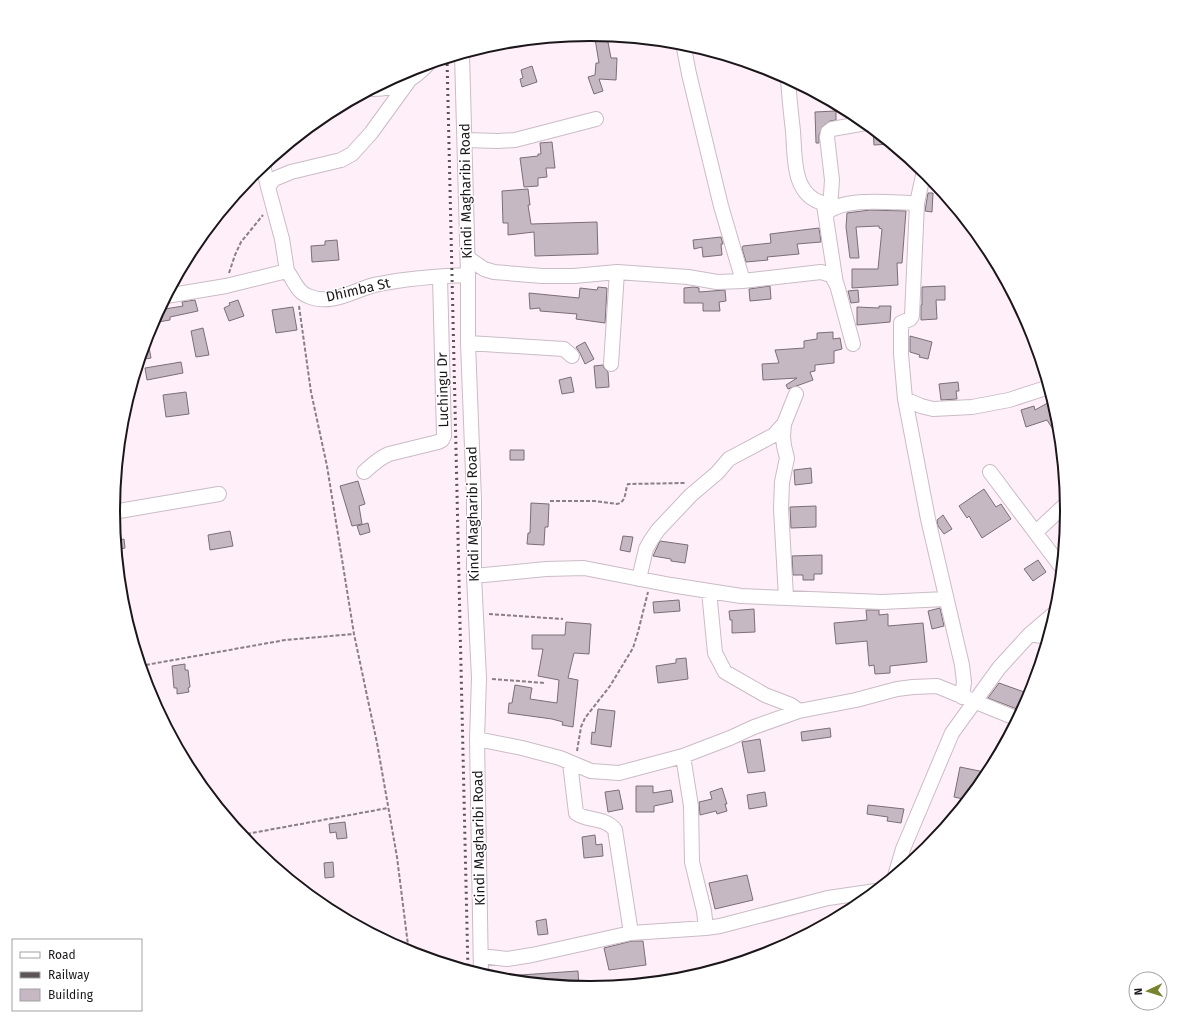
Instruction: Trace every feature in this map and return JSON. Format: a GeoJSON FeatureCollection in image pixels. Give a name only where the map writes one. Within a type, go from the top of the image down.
{"type":"FeatureCollection","features":[{"type":"Feature","properties":{"kind":"street"},"geometry":{"type":"LineString","coordinates":[[684,51],[721,206],[743,281]]}},
{"type":"Feature","properties":{"kind":"street","name":"Kindi Magharibi Road"},"geometry":{"type":"LineString","coordinates":[[462,59],[468,258],[468,343],[474,500],[474,576],[479,678],[477,739],[479,968]]}},
{"type":"Feature","properties":{"kind":"street"},"geometry":{"type":"LineString","coordinates":[[268,187],[274,179],[291,172],[341,160],[352,154],[371,133],[408,82],[416,75]]}},
{"type":"Feature","properties":{"kind":"street"},"geometry":{"type":"LineString","coordinates":[[387,88],[408,82]]}},
{"type":"Feature","properties":{"kind":"street"},"geometry":{"type":"LineString","coordinates":[[789,86],[796,172],[803,189],[810,198],[823,203],[828,211]]}},
{"type":"Feature","properties":{"kind":"street"},"geometry":{"type":"LineString","coordinates":[[465,140],[515,140],[596,119]]}},
{"type":"Feature","properties":{"kind":"street"},"geometry":{"type":"LineString","coordinates":[[853,344],[836,284],[828,211],[832,180],[828,132],[832,129],[857,125]]}},
{"type":"Feature","properties":{"kind":"street"},"geometry":{"type":"LineString","coordinates":[[172,295],[226,286],[287,271],[282,239],[265,172]]}},
{"type":"Feature","properties":{"kind":"street"},"geometry":{"type":"LineString","coordinates":[[923,179],[918,203],[912,316],[910,320],[903,321],[900,326],[901,354],[905,398],[928,519],[962,664],[968,699]]}},
{"type":"Feature","properties":{"kind":"street"},"geometry":{"type":"LineString","coordinates":[[828,211],[845,204],[856,202],[918,203]]}},
{"type":"Feature","properties":{"kind":"street"},"geometry":{"type":"LineString","coordinates":[[468,258],[484,269],[508,274],[574,276],[617,272],[688,277],[717,282],[743,281],[821,272],[831,275],[836,284]]}},
{"type":"Feature","properties":{"kind":"street","name":"Dhimba St"},"geometry":{"type":"LineString","coordinates":[[287,271],[301,292],[308,296],[325,300],[379,284],[468,275]]}},
{"type":"Feature","properties":{"kind":"street"},"geometry":{"type":"LineString","coordinates":[[611,364],[617,272]]}},
{"type":"Feature","properties":{"kind":"street","name":"Luchingu Dr"},"geometry":{"type":"LineString","coordinates":[[364,472],[383,456],[438,442],[442,440],[444,436],[440,277]]}},
{"type":"Feature","properties":{"kind":"street"},"geometry":{"type":"LineString","coordinates":[[468,343],[564,349],[572,356]]}},
{"type":"Feature","properties":{"kind":"street"},"geometry":{"type":"LineString","coordinates":[[905,398],[922,406],[933,409],[972,407],[1009,400],[1044,389]]}},
{"type":"Feature","properties":{"kind":"street"},"geometry":{"type":"LineString","coordinates":[[786,597],[781,509],[782,482],[787,458],[783,441],[784,424],[796,394]]}},
{"type":"Feature","properties":{"kind":"street"},"geometry":{"type":"LineString","coordinates":[[645,580],[646,549],[658,530],[695,490],[717,473],[729,459],[774,435],[784,424]]}},
{"type":"Feature","properties":{"kind":"street"},"geometry":{"type":"LineString","coordinates":[[990,472],[1057,561]]}},
{"type":"Feature","properties":{"kind":"street"},"geometry":{"type":"LineString","coordinates":[[120,511],[219,494]]}},
{"type":"Feature","properties":{"kind":"street"},"geometry":{"type":"LineString","coordinates":[[1036,532],[1060,510]]}},
{"type":"Feature","properties":{"kind":"street"},"geometry":{"type":"LineString","coordinates":[[474,576],[546,569],[584,568],[741,596],[882,602],[946,599]]}},
{"type":"Feature","properties":{"kind":"street"},"geometry":{"type":"LineString","coordinates":[[709,591],[715,653],[725,672],[765,695],[791,705],[799,711]]}},
{"type":"Feature","properties":{"kind":"street"},"geometry":{"type":"LineString","coordinates":[[898,867],[903,849],[968,699],[1030,634],[1047,619]]}},
{"type":"Feature","properties":{"kind":"street"},"geometry":{"type":"LineString","coordinates":[[1030,634],[1043,636]]}},
{"type":"Feature","properties":{"kind":"street"},"geometry":{"type":"LineString","coordinates":[[477,739],[522,748],[560,758],[592,772],[619,773],[683,756],[730,738],[754,726],[799,711],[856,700],[897,689],[936,686],[1013,717]]}},
{"type":"Feature","properties":{"kind":"street"},"geometry":{"type":"LineString","coordinates":[[683,756],[691,806],[692,862],[704,910],[706,928]]}},
{"type":"Feature","properties":{"kind":"street"},"geometry":{"type":"LineString","coordinates":[[572,763],[576,812],[580,815],[596,818],[612,826],[615,830],[631,933]]}},
{"type":"Feature","properties":{"kind":"street"},"geometry":{"type":"LineString","coordinates":[[479,968],[507,959],[604,940],[631,933],[706,928],[744,920],[828,898],[866,893]]}},
{"type":"Feature","properties":{"kind":"path"},"geometry":{"type":"LineString","coordinates":[[226,286],[240,242],[272,204]]}},
{"type":"Feature","properties":{"kind":"path"},"geometry":{"type":"LineString","coordinates":[[296,286],[311,392],[327,466],[354,634],[377,744],[397,856],[408,945]]}},
{"type":"Feature","properties":{"kind":"path"},"geometry":{"type":"LineString","coordinates":[[550,501],[595,501],[618,504],[623,502],[627,486],[632,483],[706,482]]}},
{"type":"Feature","properties":{"kind":"path"},"geometry":{"type":"LineString","coordinates":[[572,763],[584,718],[610,686],[633,648],[638,632],[645,580]]}},
{"type":"Feature","properties":{"kind":"path"},"geometry":{"type":"LineString","coordinates":[[476,614],[563,619]]}},
{"type":"Feature","properties":{"kind":"path"},"geometry":{"type":"LineString","coordinates":[[145,665],[285,640],[354,634]]}},
{"type":"Feature","properties":{"kind":"path"},"geometry":{"type":"LineString","coordinates":[[479,678],[545,683]]}},
{"type":"Feature","properties":{"kind":"path"},"geometry":{"type":"LineString","coordinates":[[247,834],[388,808]]}},
{"type":"Feature","properties":{"kind":"building"},"geometry":{"type":"Polygon","coordinates":[[[595,41],[608,42],[611,58],[617,58],[616,80],[599,79],[603,91],[594,94],[588,77],[595,75],[596,63],[599,63],[595,41]]]}},
{"type":"Feature","properties":{"kind":"building"},"geometry":{"type":"Polygon","coordinates":[[[532,66],[537,82],[522,87],[520,79],[523,78],[521,70],[532,66]]]}},
{"type":"Feature","properties":{"kind":"building"},"geometry":{"type":"Polygon","coordinates":[[[836,111],[836,120],[830,121],[823,126],[819,135],[819,143],[816,143],[815,112],[836,111]]]}},
{"type":"Feature","properties":{"kind":"building"},"geometry":{"type":"Polygon","coordinates":[[[873,136],[884,144],[874,145],[873,136]]]}},
{"type":"Feature","properties":{"kind":"building"},"geometry":{"type":"Polygon","coordinates":[[[552,142],[555,168],[546,168],[547,177],[538,178],[538,186],[524,187],[520,158],[538,156],[538,154],[541,154],[540,143],[552,142]]]}},
{"type":"Feature","properties":{"kind":"building"},"geometry":{"type":"Polygon","coordinates":[[[528,189],[530,205],[528,205],[531,224],[597,222],[598,254],[535,256],[534,232],[508,235],[508,223],[503,223],[502,191],[528,189]]]}},
{"type":"Feature","properties":{"kind":"building"},"geometry":{"type":"Polygon","coordinates":[[[928,193],[933,193],[932,212],[925,211],[928,193]]]}},
{"type":"Feature","properties":{"kind":"building"},"geometry":{"type":"Polygon","coordinates":[[[870,210],[906,211],[902,263],[897,263],[898,285],[852,288],[852,269],[878,269],[882,229],[879,228],[879,226],[856,227],[859,258],[850,258],[846,227],[847,213],[870,210]]]}},
{"type":"Feature","properties":{"kind":"building"},"geometry":{"type":"Polygon","coordinates":[[[819,228],[821,242],[797,244],[799,254],[767,257],[768,260],[746,262],[742,248],[743,246],[771,243],[770,234],[819,228]]]}},
{"type":"Feature","properties":{"kind":"building"},"geometry":{"type":"Polygon","coordinates":[[[721,237],[723,244],[721,244],[722,255],[703,257],[702,247],[694,249],[693,240],[721,237]]]}},
{"type":"Feature","properties":{"kind":"building"},"geometry":{"type":"Polygon","coordinates":[[[337,240],[339,260],[312,262],[311,246],[325,245],[325,241],[337,240]]]}},
{"type":"Feature","properties":{"kind":"building"},"geometry":{"type":"Polygon","coordinates":[[[770,286],[771,299],[750,301],[749,289],[770,286]]]}},
{"type":"Feature","properties":{"kind":"building"},"geometry":{"type":"Polygon","coordinates":[[[945,286],[945,300],[936,300],[937,319],[921,320],[922,287],[945,286]]]}},
{"type":"Feature","properties":{"kind":"building"},"geometry":{"type":"Polygon","coordinates":[[[598,287],[607,288],[605,323],[576,319],[577,314],[540,311],[540,308],[530,309],[529,293],[579,298],[580,288],[597,290],[598,287]]]}},
{"type":"Feature","properties":{"kind":"building"},"geometry":{"type":"Polygon","coordinates":[[[684,288],[699,288],[699,292],[725,290],[726,301],[719,302],[720,311],[703,311],[703,303],[684,303],[684,288]]]}},
{"type":"Feature","properties":{"kind":"building"},"geometry":{"type":"Polygon","coordinates":[[[858,290],[859,302],[851,303],[848,291],[858,290]]]}},
{"type":"Feature","properties":{"kind":"building"},"geometry":{"type":"Polygon","coordinates":[[[195,300],[198,311],[170,317],[170,320],[159,322],[165,309],[183,306],[182,302],[195,300]]]}},
{"type":"Feature","properties":{"kind":"building"},"geometry":{"type":"Polygon","coordinates":[[[238,300],[244,316],[229,321],[224,308],[230,305],[229,303],[238,300]]]}},
{"type":"Feature","properties":{"kind":"building"},"geometry":{"type":"Polygon","coordinates":[[[879,306],[891,306],[890,322],[857,325],[857,307],[879,308],[879,306]]]}},
{"type":"Feature","properties":{"kind":"building"},"geometry":{"type":"Polygon","coordinates":[[[293,307],[297,330],[276,333],[272,310],[293,307]]]}},
{"type":"Feature","properties":{"kind":"building"},"geometry":{"type":"Polygon","coordinates":[[[203,328],[209,355],[196,357],[191,331],[203,328]]]}},
{"type":"Feature","properties":{"kind":"building"},"geometry":{"type":"Polygon","coordinates":[[[833,332],[833,339],[840,338],[842,349],[834,351],[834,363],[815,365],[815,371],[810,372],[813,380],[788,389],[786,385],[797,378],[763,380],[762,364],[779,363],[775,350],[804,348],[804,341],[817,339],[817,333],[833,332]]]}},
{"type":"Feature","properties":{"kind":"building"},"geometry":{"type":"Polygon","coordinates":[[[910,336],[932,342],[928,359],[919,357],[920,355],[910,352],[910,336]]]}},
{"type":"Feature","properties":{"kind":"building"},"geometry":{"type":"Polygon","coordinates":[[[585,342],[594,359],[585,364],[576,347],[585,342]]]}},
{"type":"Feature","properties":{"kind":"building"},"geometry":{"type":"Polygon","coordinates":[[[149,347],[151,358],[144,359],[149,347]]]}},
{"type":"Feature","properties":{"kind":"building"},"geometry":{"type":"Polygon","coordinates":[[[181,362],[183,373],[147,380],[145,368],[181,362]]]}},
{"type":"Feature","properties":{"kind":"building"},"geometry":{"type":"Polygon","coordinates":[[[603,365],[608,372],[609,387],[596,388],[594,366],[603,365]]]}},
{"type":"Feature","properties":{"kind":"building"},"geometry":{"type":"Polygon","coordinates":[[[571,377],[574,392],[562,394],[559,380],[571,377]]]}},
{"type":"Feature","properties":{"kind":"building"},"geometry":{"type":"Polygon","coordinates":[[[958,382],[959,391],[956,391],[957,399],[941,400],[939,384],[958,382]]]}},
{"type":"Feature","properties":{"kind":"building"},"geometry":{"type":"Polygon","coordinates":[[[186,392],[189,414],[166,417],[163,395],[186,392]]]}},
{"type":"Feature","properties":{"kind":"building"},"geometry":{"type":"Polygon","coordinates":[[[1047,403],[1052,429],[1047,420],[1026,427],[1021,410],[1034,406],[1035,410],[1047,403]]]}},
{"type":"Feature","properties":{"kind":"building"},"geometry":{"type":"Polygon","coordinates":[[[510,450],[524,450],[524,460],[510,460],[510,450]]]}},
{"type":"Feature","properties":{"kind":"building"},"geometry":{"type":"Polygon","coordinates":[[[811,468],[812,483],[795,485],[794,470],[811,468]]]}},
{"type":"Feature","properties":{"kind":"building"},"geometry":{"type":"Polygon","coordinates":[[[358,481],[365,504],[359,506],[362,524],[352,526],[340,486],[358,481]]]}},
{"type":"Feature","properties":{"kind":"building"},"geometry":{"type":"Polygon","coordinates":[[[984,489],[996,507],[1001,504],[1011,519],[982,538],[969,516],[967,518],[959,506],[984,489]]]}},
{"type":"Feature","properties":{"kind":"building"},"geometry":{"type":"Polygon","coordinates":[[[531,503],[549,504],[548,527],[545,527],[544,545],[527,544],[528,533],[530,533],[531,503]]]}},
{"type":"Feature","properties":{"kind":"building"},"geometry":{"type":"Polygon","coordinates":[[[816,506],[816,527],[791,528],[790,507],[816,506]]]}},
{"type":"Feature","properties":{"kind":"building"},"geometry":{"type":"Polygon","coordinates":[[[943,515],[952,529],[944,534],[938,526],[937,520],[943,515]]]}},
{"type":"Feature","properties":{"kind":"building"},"geometry":{"type":"Polygon","coordinates":[[[368,523],[370,532],[360,535],[357,526],[368,523]]]}},
{"type":"Feature","properties":{"kind":"building"},"geometry":{"type":"Polygon","coordinates":[[[230,531],[233,546],[210,550],[208,535],[230,531]]]}},
{"type":"Feature","properties":{"kind":"building"},"geometry":{"type":"Polygon","coordinates":[[[623,536],[633,537],[630,552],[620,550],[623,536]]]}},
{"type":"Feature","properties":{"kind":"building"},"geometry":{"type":"Polygon","coordinates":[[[124,539],[125,548],[122,549],[121,540],[124,539]]]}},
{"type":"Feature","properties":{"kind":"building"},"geometry":{"type":"Polygon","coordinates":[[[660,541],[688,545],[685,563],[653,556],[660,541]]]}},
{"type":"Feature","properties":{"kind":"building"},"geometry":{"type":"Polygon","coordinates":[[[822,555],[822,574],[814,574],[814,580],[803,580],[803,575],[793,575],[792,556],[822,555]]]}},
{"type":"Feature","properties":{"kind":"building"},"geometry":{"type":"Polygon","coordinates":[[[1038,560],[1046,572],[1033,581],[1024,569],[1038,560]]]}},
{"type":"Feature","properties":{"kind":"building"},"geometry":{"type":"Polygon","coordinates":[[[679,600],[680,611],[654,613],[653,602],[679,600]]]}},
{"type":"Feature","properties":{"kind":"building"},"geometry":{"type":"Polygon","coordinates":[[[940,608],[944,626],[932,629],[928,611],[940,608]]]}},
{"type":"Feature","properties":{"kind":"building"},"geometry":{"type":"Polygon","coordinates":[[[754,609],[755,632],[732,633],[732,620],[730,620],[729,611],[754,609]]]}},
{"type":"Feature","properties":{"kind":"building"},"geometry":{"type":"Polygon","coordinates":[[[866,610],[879,610],[879,615],[888,614],[888,626],[923,623],[927,662],[890,666],[890,673],[875,674],[874,665],[869,666],[867,641],[836,644],[834,623],[867,620],[866,610]]]}},
{"type":"Feature","properties":{"kind":"building"},"geometry":{"type":"Polygon","coordinates":[[[566,622],[591,624],[589,654],[574,653],[568,678],[578,680],[573,727],[562,725],[563,722],[552,719],[508,713],[509,703],[512,703],[515,685],[532,688],[530,699],[557,703],[559,680],[538,676],[543,649],[532,649],[532,635],[565,635],[566,622]]]}},
{"type":"Feature","properties":{"kind":"building"},"geometry":{"type":"Polygon","coordinates":[[[686,658],[688,679],[658,683],[656,666],[676,663],[676,659],[686,658]]]}},
{"type":"Feature","properties":{"kind":"building"},"geometry":{"type":"Polygon","coordinates":[[[185,664],[185,670],[188,670],[190,687],[188,688],[189,692],[177,694],[177,688],[174,688],[172,666],[185,664]]]}},
{"type":"Feature","properties":{"kind":"building"},"geometry":{"type":"Polygon","coordinates":[[[999,683],[1024,692],[1017,709],[988,698],[999,683]]]}},
{"type":"Feature","properties":{"kind":"building"},"geometry":{"type":"Polygon","coordinates":[[[598,709],[615,711],[611,747],[591,744],[592,732],[595,733],[598,709]]]}},
{"type":"Feature","properties":{"kind":"building"},"geometry":{"type":"Polygon","coordinates":[[[830,728],[831,737],[802,741],[801,732],[830,728]]]}},
{"type":"Feature","properties":{"kind":"building"},"geometry":{"type":"Polygon","coordinates":[[[760,739],[765,771],[748,773],[742,742],[760,739]]]}},
{"type":"Feature","properties":{"kind":"building"},"geometry":{"type":"Polygon","coordinates":[[[960,767],[982,772],[962,799],[954,797],[960,767]]]}},
{"type":"Feature","properties":{"kind":"building"},"geometry":{"type":"Polygon","coordinates":[[[636,786],[653,786],[653,793],[671,790],[673,802],[654,806],[654,812],[636,812],[636,786]]]}},
{"type":"Feature","properties":{"kind":"building"},"geometry":{"type":"Polygon","coordinates":[[[722,788],[727,804],[725,804],[727,811],[717,814],[716,811],[700,815],[699,802],[712,799],[710,792],[722,788]]]}},
{"type":"Feature","properties":{"kind":"building"},"geometry":{"type":"Polygon","coordinates":[[[619,790],[623,809],[608,812],[605,792],[619,790]]]}},
{"type":"Feature","properties":{"kind":"building"},"geometry":{"type":"Polygon","coordinates":[[[765,792],[767,806],[749,809],[747,795],[765,792]]]}},
{"type":"Feature","properties":{"kind":"building"},"geometry":{"type":"Polygon","coordinates":[[[868,805],[904,809],[901,823],[887,821],[888,817],[867,814],[868,805]]]}},
{"type":"Feature","properties":{"kind":"building"},"geometry":{"type":"Polygon","coordinates":[[[345,822],[347,838],[337,839],[336,832],[330,833],[329,824],[345,822]]]}},
{"type":"Feature","properties":{"kind":"building"},"geometry":{"type":"Polygon","coordinates":[[[595,835],[596,845],[602,844],[603,856],[584,858],[582,837],[595,835]]]}},
{"type":"Feature","properties":{"kind":"building"},"geometry":{"type":"Polygon","coordinates":[[[333,862],[334,877],[325,878],[324,863],[333,862]]]}},
{"type":"Feature","properties":{"kind":"building"},"geometry":{"type":"Polygon","coordinates":[[[747,875],[753,900],[715,909],[709,883],[747,875]]]}},
{"type":"Feature","properties":{"kind":"building"},"geometry":{"type":"Polygon","coordinates":[[[546,919],[548,934],[538,935],[536,921],[546,919]]]}},
{"type":"Feature","properties":{"kind":"building"},"geometry":{"type":"Polygon","coordinates":[[[632,941],[643,941],[646,965],[609,970],[604,948],[632,941]]]}},
{"type":"Feature","properties":{"kind":"building"},"geometry":{"type":"Polygon","coordinates":[[[578,971],[579,982],[559,981],[513,975],[578,971]]]}},
{"type":"Feature","properties":{"kind":"railway"},"geometry":{"type":"LineString","coordinates":[[447,63],[468,966]]}}]}
